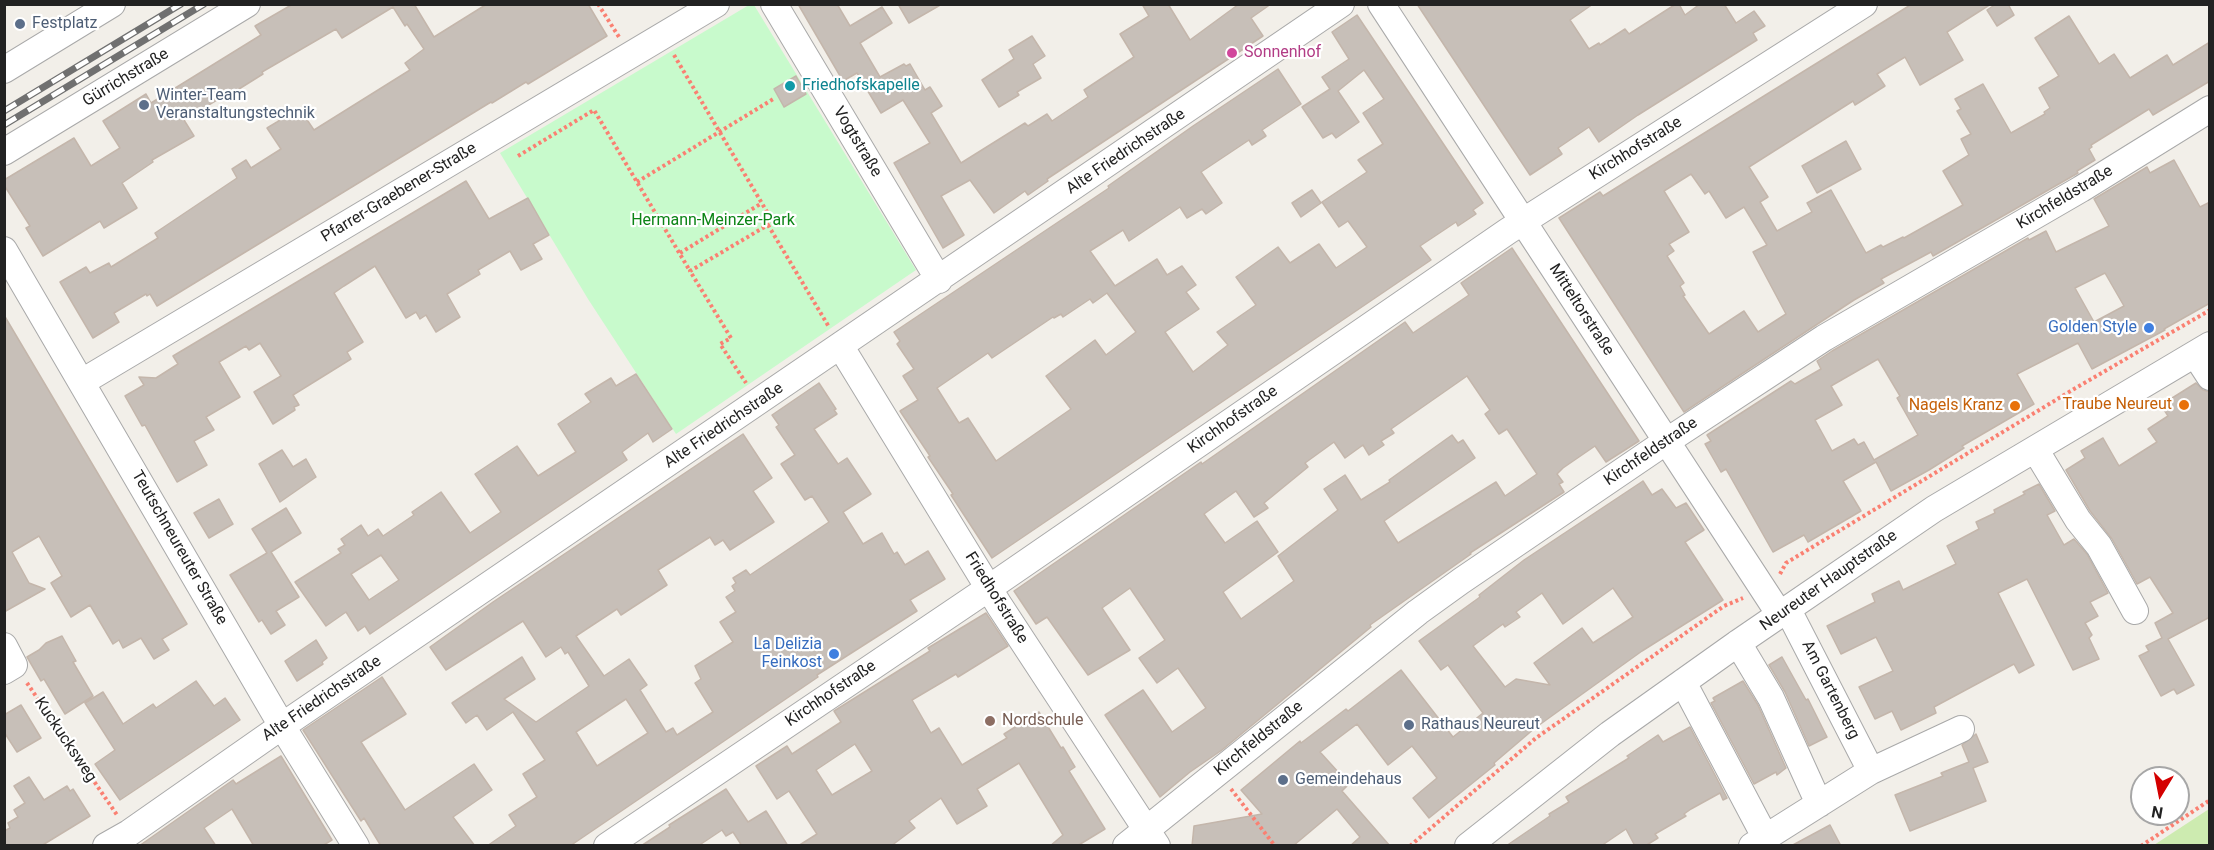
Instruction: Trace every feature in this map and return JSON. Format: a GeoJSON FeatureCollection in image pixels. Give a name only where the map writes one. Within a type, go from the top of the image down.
{"type":"FeatureCollection","features":[{"type":"Feature","properties":{"kind":"street"},"geometry":{"type":"LineString","coordinates":[[4,70],[78,13],[112,4]]}},
{"type":"Feature","properties":{"kind":"street","name":"Gürrichstraße"},"geometry":{"type":"LineString","coordinates":[[4,152],[247,4]]}},
{"type":"Feature","properties":{"kind":"street","name":"Pfarrer-Graebener-Straße"},"geometry":{"type":"LineString","coordinates":[[82,381],[716,4]]}},
{"type":"Feature","properties":{"kind":"street","name":"Vogtstraße"},"geometry":{"type":"LineString","coordinates":[[774,4],[939,280]]}},
{"type":"Feature","properties":{"kind":"street","name":"Alte Friedrichstraße"},"geometry":{"type":"LineString","coordinates":[[106,846],[129,833],[282,726],[1341,4]]}},
{"type":"Feature","properties":{"kind":"street","name":"Mitteltorstraße"},"geometry":{"type":"LineString","coordinates":[[1381,4],[1761,587],[1784,613]]}},
{"type":"Feature","properties":{"kind":"street","name":"Kirchhofstraße"},"geometry":{"type":"LineString","coordinates":[[607,846],[989,588],[1523,221],[1864,4]]}},
{"type":"Feature","properties":{"kind":"street","name":"Kirchfeldstraße"},"geometry":{"type":"LineString","coordinates":[[1126,846],[1152,837],[1218,772],[1440,595],[1667,441],[1867,312],[2052,206],[2210,108]]}},
{"type":"Feature","properties":{"kind":"street","name":"Teutschneureuter Straße"},"geometry":{"type":"LineString","coordinates":[[4,250],[282,726],[356,846]]}},
{"type":"Feature","properties":{"kind":"street","name":"Friedhofstraße"},"geometry":{"type":"LineString","coordinates":[[841,347],[989,588],[1152,837]]}},
{"type":"Feature","properties":{"kind":"street"},"geometry":{"type":"LineString","coordinates":[[2202,350],[2210,378]]}},
{"type":"Feature","properties":{"kind":"street","name":"Neureuter Hauptstraße"},"geometry":{"type":"LineString","coordinates":[[1468,846],[1610,734],[1934,509],[2202,350]]}},
{"type":"Feature","properties":{"kind":"street"},"geometry":{"type":"LineString","coordinates":[[2035,449],[2078,520],[2099,546],[2134,611]]}},
{"type":"Feature","properties":{"kind":"street","name":"Am Gartenberg"},"geometry":{"type":"LineString","coordinates":[[1784,613],[1871,771]]}},
{"type":"Feature","properties":{"kind":"street"},"geometry":{"type":"LineString","coordinates":[[1738,643],[1771,698],[1819,804]]}},
{"type":"Feature","properties":{"kind":"street"},"geometry":{"type":"LineString","coordinates":[[1683,682],[1759,841],[1871,771],[1961,729]]}},
{"type":"Feature","properties":{"kind":"path"},"geometry":{"type":"LineString","coordinates":[[598,4],[631,55]]}},
{"type":"Feature","properties":{"kind":"path"},"geometry":{"type":"LineString","coordinates":[[663,37],[773,222],[690,271]]}},
{"type":"Feature","properties":{"kind":"path"},"geometry":{"type":"LineString","coordinates":[[637,182],[775,98]]}},
{"type":"Feature","properties":{"kind":"path"},"geometry":{"type":"LineString","coordinates":[[518,156],[594,110],[730,338],[720,344],[759,402]]}},
{"type":"Feature","properties":{"kind":"path"},"geometry":{"type":"LineString","coordinates":[[680,253],[762,203]]}},
{"type":"Feature","properties":{"kind":"path"},"geometry":{"type":"LineString","coordinates":[[768,225],[841,347]]}},
{"type":"Feature","properties":{"kind":"path"},"geometry":{"type":"LineString","coordinates":[[1410,846],[1536,738],[1724,606],[1748,596],[1779,575],[1786,563],[2073,389],[2210,310]]}},
{"type":"Feature","properties":{"kind":"path","name":"Kuckucksweg"},"geometry":{"type":"LineString","coordinates":[[8,660],[129,833]]}},
{"type":"Feature","properties":{"kind":"path"},"geometry":{"type":"LineString","coordinates":[[1218,772],[1275,846]]}},
{"type":"Feature","properties":{"kind":"path"},"geometry":{"type":"LineString","coordinates":[[2141,846],[2210,800]]}},
{"type":"Feature","properties":{"kind":"green space","name":"Hermann-Meinzer-Park"},"geometry":{"type":"Polygon","coordinates":[[[749,5],[754,5],[916,270],[676,434],[588,299],[500,153],[749,5]]]}},
{"type":"Feature","properties":{"kind":"green space"},"geometry":{"type":"Polygon","coordinates":[[[2209,809],[2209,845],[2154,845],[2183,826],[2190,826],[2190,821],[2209,809]]]}},
{"type":"Feature","properties":{"kind":"building"},"geometry":{"type":"Polygon","coordinates":[[[293,4],[414,4],[434,37],[487,4],[588,4],[607,36],[528,84],[526,82],[491,102],[157,306],[150,294],[147,296],[146,294],[114,313],[119,322],[93,338],[60,282],[86,267],[90,273],[109,263],[111,267],[158,238],[155,233],[237,178],[232,169],[246,160],[251,168],[281,149],[267,128],[299,108],[314,130],[410,70],[405,63],[424,49],[393,7],[342,38],[336,29],[262,72],[263,74],[231,94],[230,92],[184,120],[194,136],[152,160],[153,162],[122,183],[137,208],[104,228],[100,221],[43,256],[26,228],[30,226],[4,185],[4,180],[74,138],[91,166],[120,148],[103,121],[146,94],[151,103],[261,35],[255,26],[293,4]]]}},
{"type":"Feature","properties":{"kind":"building"},"geometry":{"type":"Polygon","coordinates":[[[798,4],[837,4],[850,26],[882,7],[892,23],[860,43],[880,77],[904,64],[906,66],[910,64],[925,90],[930,87],[942,106],[931,113],[961,163],[1025,123],[1028,126],[1047,114],[1052,121],[1088,97],[1084,90],[1134,57],[1120,34],[1149,16],[1142,4],[1168,4],[1190,40],[1239,4],[1271,4],[1251,18],[1263,36],[1047,179],[1048,181],[1028,195],[1025,191],[994,213],[970,180],[941,196],[964,235],[943,248],[894,163],[930,143],[903,100],[881,113],[857,73],[843,81],[798,4]]]}},
{"type":"Feature","properties":{"kind":"building"},"geometry":{"type":"Polygon","coordinates":[[[898,4],[942,4],[909,23],[898,4]]]}},
{"type":"Feature","properties":{"kind":"building"},"geometry":{"type":"Polygon","coordinates":[[[1417,4],[1593,4],[1570,20],[1589,49],[1599,43],[1600,45],[1625,29],[1629,34],[1676,4],[1679,4],[1685,15],[1700,4],[1724,4],[1736,23],[1754,11],[1765,26],[1753,33],[1757,40],[1599,142],[1589,127],[1558,148],[1562,154],[1530,175],[1417,4]]]}},
{"type":"Feature","properties":{"kind":"building"},"geometry":{"type":"Polygon","coordinates":[[[1912,4],[1991,4],[1947,32],[1963,60],[1920,85],[1905,57],[1877,74],[1885,86],[1855,105],[1853,101],[1749,167],[1768,197],[1760,202],[1777,231],[1812,212],[1807,203],[1831,190],[1866,253],[1881,245],[1883,247],[1904,238],[1963,205],[1943,171],[1969,155],[1961,139],[1971,134],[1957,111],[1961,109],[1955,99],[1983,84],[2011,133],[2045,114],[2044,112],[2050,108],[2039,88],[2059,76],[2035,38],[2069,16],[2099,64],[2114,54],[2130,78],[2167,55],[2173,65],[2210,42],[2210,81],[2153,115],[2149,109],[2091,145],[2089,149],[2095,160],[2077,171],[2078,173],[1933,256],[1931,252],[1881,279],[1884,283],[1854,300],[1684,412],[1559,218],[1600,192],[1603,196],[1912,4]],[[1691,174],[1664,191],[1689,232],[1669,244],[1674,251],[1667,256],[1684,283],[1680,286],[1685,295],[1683,296],[1709,334],[1744,311],[1758,332],[1786,314],[1753,252],[1767,245],[1744,207],[1726,218],[1709,191],[1705,194],[1691,174]]]}},
{"type":"Feature","properties":{"kind":"building"},"geometry":{"type":"Polygon","coordinates":[[[1996,4],[2008,4],[2014,15],[1997,26],[1987,10],[1996,4]]]}},
{"type":"Feature","properties":{"kind":"building"},"geometry":{"type":"Polygon","coordinates":[[[1357,15],[1483,203],[1473,210],[1476,214],[1458,226],[1456,222],[1420,246],[1431,260],[992,558],[900,411],[918,400],[903,376],[914,369],[897,344],[900,341],[894,332],[1109,188],[1108,186],[1193,126],[1278,69],[1301,104],[1262,130],[1266,136],[1252,145],[1249,140],[1201,172],[1222,203],[1206,214],[1202,209],[1187,218],[1180,207],[1129,241],[1123,230],[1090,251],[1115,286],[1157,259],[1167,275],[1182,266],[1196,285],[1186,292],[1199,309],[1165,332],[1193,372],[1228,345],[1217,332],[1256,305],[1236,277],[1278,247],[1290,263],[1319,244],[1336,268],[1367,247],[1348,221],[1339,227],[1322,202],[1367,172],[1358,160],[1383,144],[1363,113],[1384,99],[1364,70],[1338,91],[1359,122],[1336,138],[1332,133],[1323,138],[1302,107],[1330,89],[1322,77],[1349,59],[1332,32],[1357,15]],[[1107,293],[1093,303],[1090,299],[1063,317],[1061,314],[1053,317],[992,358],[988,353],[937,388],[959,423],[968,418],[996,461],[1071,409],[1046,376],[1095,340],[1106,355],[1136,332],[1107,293]]]}},
{"type":"Feature","properties":{"kind":"building"},"geometry":{"type":"Polygon","coordinates":[[[1032,36],[1045,56],[1033,64],[1041,78],[1017,92],[1019,95],[999,107],[982,80],[1014,59],[1009,50],[1032,36]]]}},
{"type":"Feature","properties":{"kind":"building","name":"Friedhofskapelle"},"geometry":{"type":"Polygon","coordinates":[[[796,76],[806,94],[784,107],[774,89],[796,76]]]}},
{"type":"Feature","properties":{"kind":"building"},"geometry":{"type":"Polygon","coordinates":[[[1846,141],[1861,169],[1817,193],[1802,166],[1846,141]]]}},
{"type":"Feature","properties":{"kind":"building"},"geometry":{"type":"Polygon","coordinates":[[[2174,160],[2200,207],[2210,202],[2210,303],[2092,369],[2078,343],[2017,374],[2034,404],[1962,446],[1964,448],[1929,470],[1891,491],[1876,462],[1843,481],[1861,511],[1808,542],[1804,535],[1773,552],[1726,469],[1721,472],[1705,444],[1711,441],[1707,435],[1791,381],[1795,384],[1821,369],[1817,361],[1832,351],[2028,238],[2029,240],[2046,231],[2056,252],[2109,226],[2094,199],[2147,167],[2150,173],[2174,160]],[[2105,273],[2075,288],[2094,322],[2124,306],[2105,273]],[[1878,359],[1831,386],[1842,405],[1815,420],[1832,451],[1854,439],[1858,445],[1864,442],[1874,460],[1918,435],[1897,398],[1900,396],[1878,359]]]}},
{"type":"Feature","properties":{"kind":"building"},"geometry":{"type":"Polygon","coordinates":[[[466,181],[489,219],[528,198],[549,235],[533,244],[542,259],[521,270],[510,251],[478,270],[480,274],[447,294],[460,317],[436,332],[426,315],[420,319],[416,312],[406,318],[375,266],[334,293],[363,342],[347,352],[351,359],[293,395],[299,405],[273,424],[254,392],[281,376],[260,343],[249,350],[246,346],[219,362],[240,397],[206,417],[214,430],[194,441],[207,465],[177,482],[145,425],[142,426],[125,396],[144,385],[139,377],[156,378],[178,364],[173,356],[466,181]]]}},
{"type":"Feature","properties":{"kind":"building"},"geometry":{"type":"Polygon","coordinates":[[[1312,190],[1321,203],[1301,217],[1292,203],[1312,190]]]}},
{"type":"Feature","properties":{"kind":"building"},"geometry":{"type":"Polygon","coordinates":[[[1512,248],[1639,441],[1606,462],[1595,446],[1563,468],[1557,474],[1563,482],[1559,484],[1564,492],[1470,553],[1370,625],[1371,627],[1222,750],[1160,797],[1105,715],[1143,690],[1172,732],[1206,708],[1178,668],[1157,683],[1139,658],[1165,640],[1130,588],[1102,608],[1130,650],[1088,675],[1047,617],[1036,624],[1014,591],[1201,462],[1202,464],[1405,322],[1413,333],[1469,295],[1461,283],[1512,248]],[[1467,376],[1391,429],[1394,433],[1381,441],[1384,445],[1369,455],[1363,445],[1345,458],[1334,442],[1305,463],[1308,467],[1264,503],[1268,508],[1254,517],[1236,491],[1204,514],[1225,543],[1257,521],[1278,552],[1223,592],[1241,619],[1294,581],[1278,556],[1338,510],[1324,489],[1345,475],[1361,500],[1390,482],[1389,480],[1452,435],[1458,443],[1463,440],[1475,458],[1384,521],[1398,543],[1496,482],[1505,496],[1537,474],[1507,429],[1499,434],[1485,414],[1490,410],[1467,376]]]}},
{"type":"Feature","properties":{"kind":"building"},"geometry":{"type":"Polygon","coordinates":[[[4,315],[187,624],[162,639],[169,650],[154,659],[141,638],[123,648],[119,640],[113,644],[90,605],[71,617],[51,583],[62,576],[39,536],[12,552],[29,583],[45,589],[4,612],[4,315]]]}},
{"type":"Feature","properties":{"kind":"building"},"geometry":{"type":"Polygon","coordinates":[[[636,374],[672,429],[653,442],[648,433],[622,452],[627,460],[370,634],[365,626],[358,631],[346,612],[326,626],[295,582],[341,553],[338,549],[345,545],[341,539],[361,525],[368,536],[378,529],[383,536],[414,515],[412,512],[441,492],[470,533],[501,512],[475,474],[517,446],[538,476],[576,452],[558,424],[591,402],[585,394],[611,378],[616,386],[636,374]],[[381,555],[351,574],[369,600],[399,580],[381,555]]]}},
{"type":"Feature","properties":{"kind":"building"},"geometry":{"type":"Polygon","coordinates":[[[819,383],[837,414],[814,429],[838,464],[847,458],[871,494],[843,512],[863,544],[882,533],[894,554],[897,552],[905,565],[928,551],[945,579],[910,600],[917,611],[817,675],[818,677],[570,846],[487,846],[516,826],[509,815],[537,797],[523,774],[545,760],[513,712],[487,730],[477,715],[466,723],[452,703],[522,657],[535,679],[504,699],[536,722],[589,686],[568,652],[565,654],[561,647],[546,657],[523,621],[446,670],[430,647],[743,434],[772,478],[753,491],[774,522],[730,550],[723,540],[715,545],[710,537],[658,570],[667,585],[621,615],[617,609],[576,636],[604,676],[629,659],[647,685],[640,690],[666,732],[673,728],[677,735],[713,712],[695,683],[701,679],[695,666],[733,642],[720,622],[736,612],[726,597],[735,591],[732,586],[736,583],[733,578],[746,570],[750,575],[829,522],[812,496],[805,500],[781,464],[795,455],[776,427],[779,425],[772,415],[819,383]],[[626,699],[576,732],[597,766],[648,733],[626,699]]]}},
{"type":"Feature","properties":{"kind":"building"},"geometry":{"type":"Polygon","coordinates":[[[2196,383],[2203,390],[2210,392],[2210,617],[2168,639],[2194,685],[2177,694],[2174,689],[2161,696],[2139,656],[2149,651],[2146,646],[2162,638],[2155,623],[2173,613],[2150,577],[2137,584],[2112,539],[2090,511],[2066,470],[2085,458],[2081,451],[2103,438],[2119,466],[2157,442],[2148,429],[2168,416],[2161,405],[2196,383]]]}},
{"type":"Feature","properties":{"kind":"building"},"geometry":{"type":"Polygon","coordinates":[[[282,450],[293,467],[306,459],[316,477],[280,502],[259,464],[282,450]]]}},
{"type":"Feature","properties":{"kind":"building"},"geometry":{"type":"Polygon","coordinates":[[[1643,481],[1652,495],[1662,489],[1676,508],[1686,503],[1704,530],[1685,542],[1723,600],[1642,651],[1535,728],[1494,763],[1495,765],[1429,818],[1413,798],[1437,778],[1412,746],[1388,765],[1357,724],[1320,752],[1349,784],[1342,791],[1390,846],[1350,846],[1360,837],[1337,809],[1293,846],[1192,846],[1194,826],[1262,814],[1241,790],[1300,741],[1301,743],[1346,709],[1348,711],[1401,670],[1453,737],[1483,713],[1448,665],[1441,670],[1419,641],[1480,597],[1479,595],[1524,560],[1643,481]],[[1613,588],[1563,624],[1542,593],[1516,612],[1520,617],[1505,627],[1503,624],[1473,646],[1505,687],[1516,679],[1550,685],[1534,663],[1582,628],[1593,643],[1633,617],[1613,588]]]}},
{"type":"Feature","properties":{"kind":"building"},"geometry":{"type":"Polygon","coordinates":[[[2039,484],[2055,511],[2047,515],[2064,545],[2074,539],[2087,554],[2108,593],[2090,602],[2098,616],[2085,623],[2092,635],[2089,638],[2099,659],[2073,670],[2027,579],[1998,593],[2034,665],[2019,673],[2014,664],[1934,707],[1936,713],[1901,730],[1892,711],[1875,719],[1859,687],[1893,671],[1876,637],[1841,654],[1827,626],[1875,602],[1872,594],[1899,581],[1903,590],[1956,564],[1947,546],[1979,529],[1976,522],[1995,513],[1994,510],[2039,484]]]}},
{"type":"Feature","properties":{"kind":"building"},"geometry":{"type":"Polygon","coordinates":[[[219,499],[233,524],[209,538],[194,513],[219,499]]]}},
{"type":"Feature","properties":{"kind":"building"},"geometry":{"type":"Polygon","coordinates":[[[286,508],[301,533],[271,552],[299,597],[276,611],[285,625],[271,634],[262,620],[259,622],[230,575],[267,553],[252,529],[286,508]]]}},
{"type":"Feature","properties":{"kind":"building"},"geometry":{"type":"Polygon","coordinates":[[[986,613],[1008,646],[958,677],[956,674],[912,700],[931,733],[939,728],[962,765],[1007,738],[1004,734],[1039,712],[1075,767],[1069,771],[1105,829],[1077,846],[1050,846],[1063,835],[1019,763],[977,789],[987,806],[957,824],[941,798],[909,821],[915,828],[891,846],[798,846],[817,834],[789,791],[777,799],[756,766],[787,746],[792,754],[841,722],[834,711],[930,651],[928,648],[986,613]],[[855,744],[816,770],[832,795],[872,771],[855,744]]]}},
{"type":"Feature","properties":{"kind":"building"},"geometry":{"type":"Polygon","coordinates":[[[62,636],[76,661],[73,662],[93,696],[65,714],[44,679],[41,681],[27,657],[46,643],[62,636]]]}},
{"type":"Feature","properties":{"kind":"building"},"geometry":{"type":"Polygon","coordinates":[[[316,640],[327,658],[322,662],[323,664],[297,681],[285,661],[316,640]]]}},
{"type":"Feature","properties":{"kind":"building"},"geometry":{"type":"Polygon","coordinates":[[[1782,657],[1806,700],[1808,699],[1827,737],[1809,746],[1785,692],[1769,665],[1782,657]]]}},
{"type":"Feature","properties":{"kind":"building"},"geometry":{"type":"Polygon","coordinates":[[[382,677],[406,714],[361,742],[405,810],[474,764],[492,790],[453,817],[475,846],[381,846],[364,818],[361,821],[303,730],[382,677]]]}},
{"type":"Feature","properties":{"kind":"building"},"geometry":{"type":"Polygon","coordinates":[[[196,681],[214,706],[225,698],[240,720],[120,800],[95,764],[115,750],[85,703],[103,692],[123,724],[153,704],[156,708],[196,681]]]}},
{"type":"Feature","properties":{"kind":"building"},"geometry":{"type":"Polygon","coordinates":[[[1743,681],[1758,705],[1786,768],[1777,775],[1776,772],[1754,784],[1711,703],[1715,701],[1713,698],[1743,681]]]}},
{"type":"Feature","properties":{"kind":"building"},"geometry":{"type":"Polygon","coordinates":[[[21,705],[41,738],[17,752],[4,732],[4,715],[21,705]]]}},
{"type":"Feature","properties":{"kind":"building"},"geometry":{"type":"Polygon","coordinates":[[[1690,727],[1727,798],[1723,800],[1720,793],[1691,809],[1684,814],[1686,816],[1655,834],[1658,838],[1645,846],[1635,846],[1626,829],[1601,846],[1506,846],[1569,802],[1566,797],[1629,758],[1627,756],[1658,735],[1663,742],[1690,727]]]}},
{"type":"Feature","properties":{"kind":"building"},"geometry":{"type":"Polygon","coordinates":[[[1976,734],[1988,762],[1973,768],[1986,801],[1910,831],[1895,795],[1943,776],[1941,773],[1969,762],[1962,745],[1976,734]]]}},
{"type":"Feature","properties":{"kind":"building"},"geometry":{"type":"Polygon","coordinates":[[[281,756],[332,840],[322,846],[254,846],[232,809],[204,828],[216,846],[139,846],[233,780],[236,784],[281,756]]]}},
{"type":"Feature","properties":{"kind":"building"},"geometry":{"type":"Polygon","coordinates":[[[29,777],[44,800],[67,786],[70,791],[73,789],[90,816],[41,846],[4,846],[4,831],[10,828],[8,823],[18,817],[14,810],[25,803],[14,786],[29,777]]]}},
{"type":"Feature","properties":{"kind":"building"},"geometry":{"type":"Polygon","coordinates":[[[726,789],[748,822],[766,811],[788,846],[742,846],[733,832],[726,836],[722,830],[698,846],[641,846],[670,827],[669,825],[726,789]]]}},
{"type":"Feature","properties":{"kind":"building"},"geometry":{"type":"Polygon","coordinates":[[[1830,825],[1841,846],[1791,846],[1830,825]]]}},
{"type":"Feature","properties":{"kind":"railway"},"geometry":{"type":"LineString","coordinates":[[4,111],[181,4]]}},
{"type":"Feature","properties":{"kind":"railway"},"geometry":{"type":"LineString","coordinates":[[4,125],[204,4]]}},
{"type":"Feature","properties":{"kind":"place","name":"Festplatz"},"geometry":{"type":"Point","coordinates":[20,24]}},
{"type":"Feature","properties":{"kind":"place","name":"Sonnenhof"},"geometry":{"type":"Point","coordinates":[1232,53]}},
{"type":"Feature","properties":{"kind":"place","name":"Friedhofskapelle"},"geometry":{"type":"Point","coordinates":[790,86]}},
{"type":"Feature","properties":{"kind":"place","name":"Winter-Team Veranstaltungstechnik"},"geometry":{"type":"Point","coordinates":[144,105]}},
{"type":"Feature","properties":{"kind":"place","name":"Golden Style"},"geometry":{"type":"Point","coordinates":[2149,328]}},
{"type":"Feature","properties":{"kind":"place","name":"Traube Neureut"},"geometry":{"type":"Point","coordinates":[2184,405]}},
{"type":"Feature","properties":{"kind":"place","name":"Nagels Kranz"},"geometry":{"type":"Point","coordinates":[2015,406]}},
{"type":"Feature","properties":{"kind":"place","name":"La Delizia Feinkost"},"geometry":{"type":"Point","coordinates":[834,654]}},
{"type":"Feature","properties":{"kind":"place","name":"Nordschule"},"geometry":{"type":"Point","coordinates":[990,721]}},
{"type":"Feature","properties":{"kind":"place","name":"Rathaus Neureut"},"geometry":{"type":"Point","coordinates":[1409,725]}},
{"type":"Feature","properties":{"kind":"place","name":"Gemeindehaus"},"geometry":{"type":"Point","coordinates":[1283,780]}}]}
